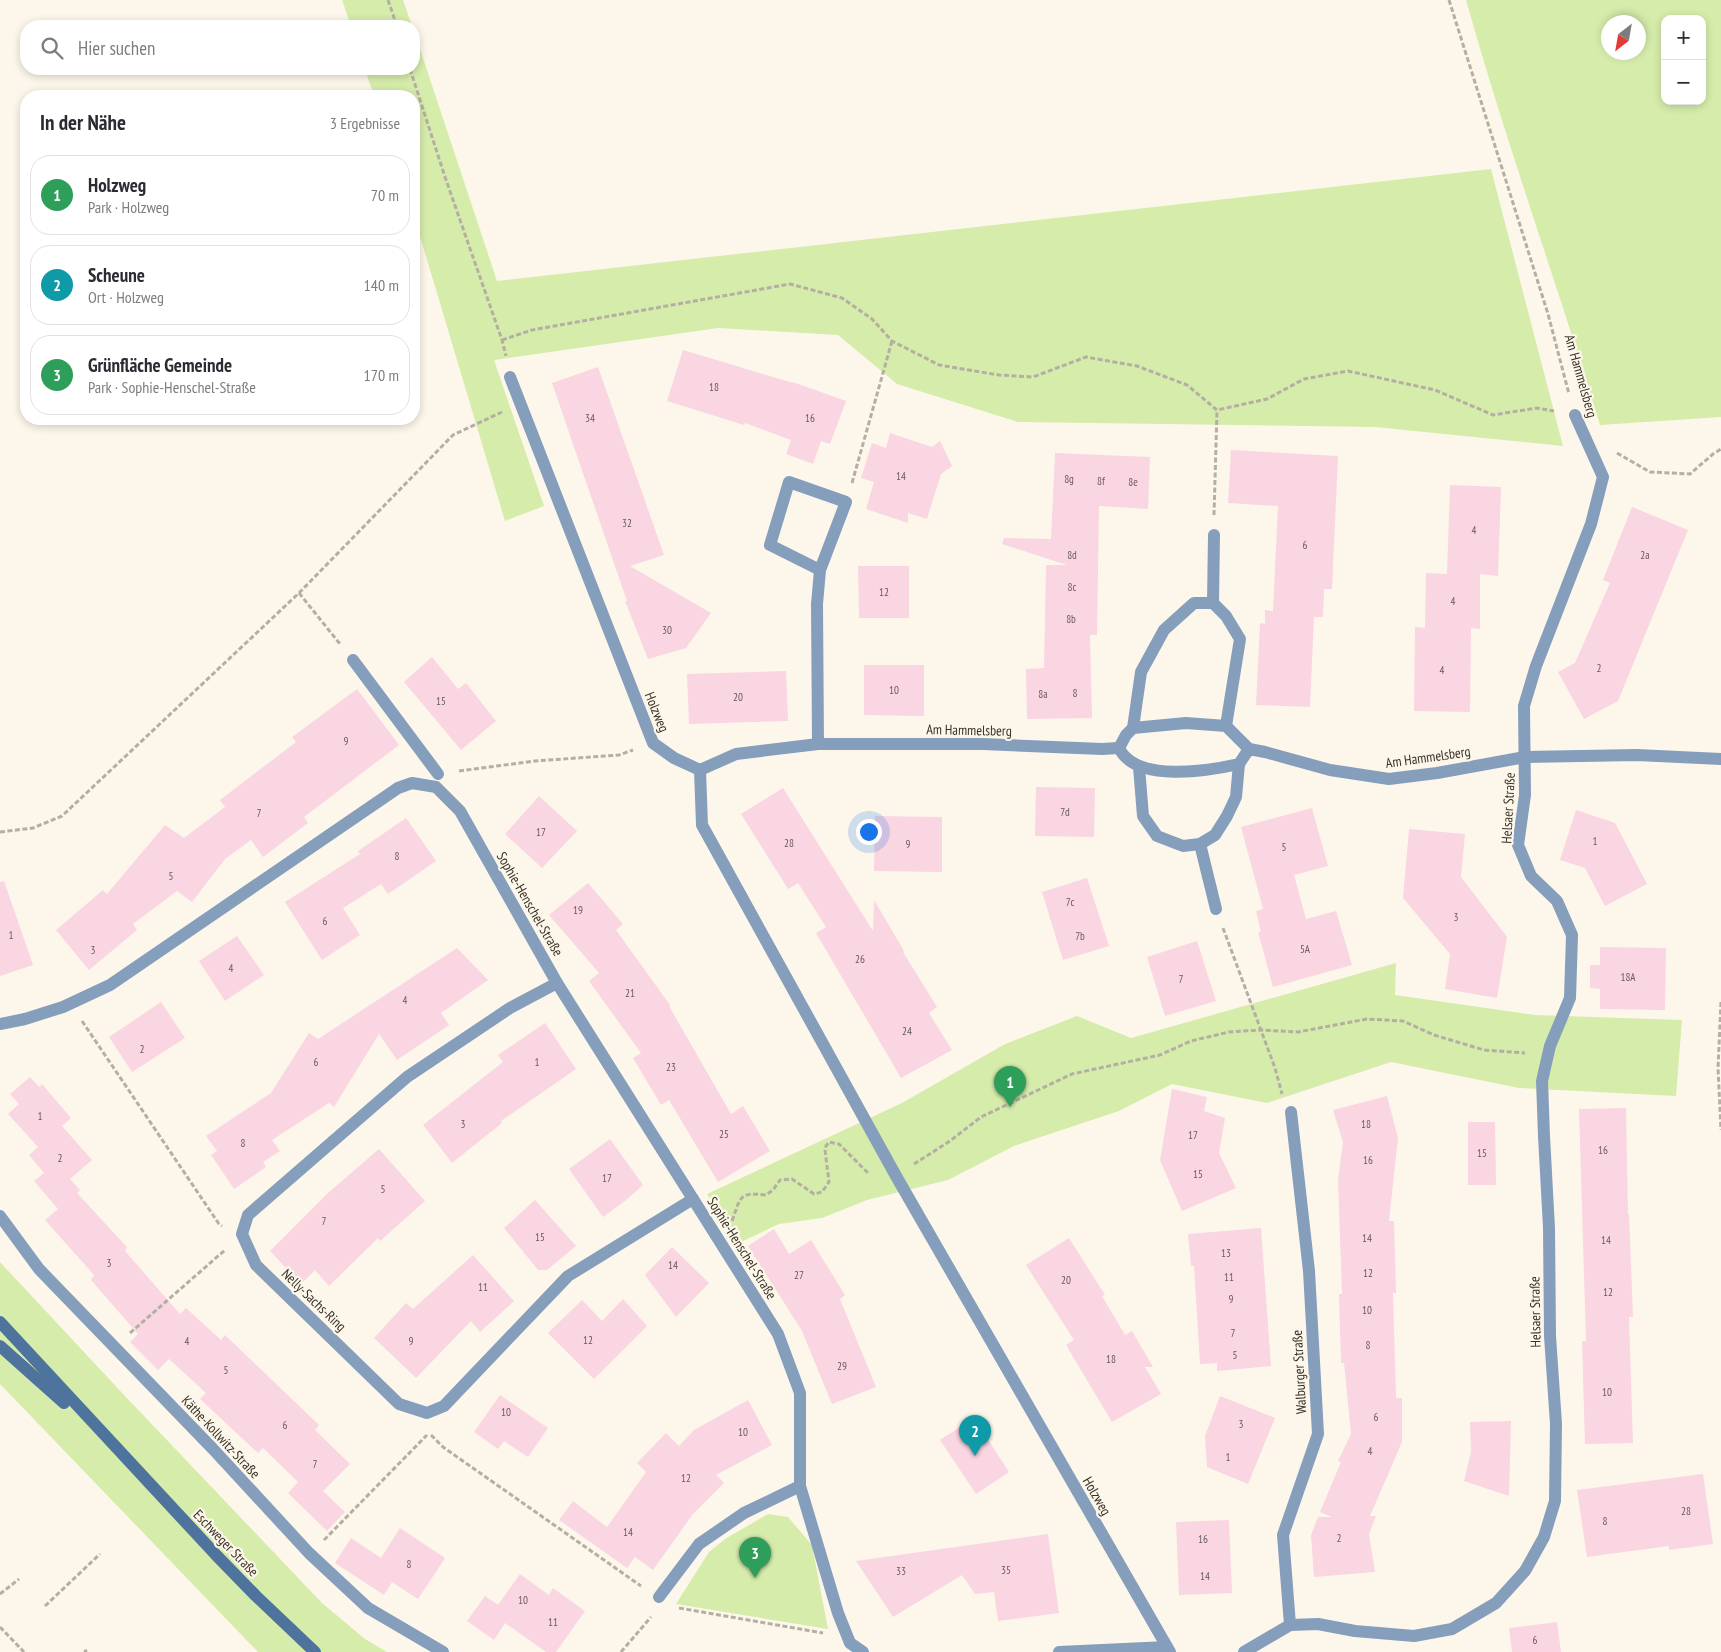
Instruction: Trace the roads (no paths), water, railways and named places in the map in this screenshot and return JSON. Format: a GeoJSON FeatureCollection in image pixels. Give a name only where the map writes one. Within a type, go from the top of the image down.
{"type":"FeatureCollection","features":[{"type":"Feature","properties":{"kind":"main road","name":"Eschweger Straße"},"geometry":{"type":"LineString","coordinates":[[0,1322],[118,1451],[250,1589],[315,1652]]}},
{"type":"Feature","properties":{"kind":"main road","name":"Eschweger Straße"},"geometry":{"type":"LineString","coordinates":[[0,1346],[118,1451]]}},
{"type":"Feature","properties":{"kind":"street","name":"Holzweg"},"geometry":{"type":"LineString","coordinates":[[510,376],[653,743],[674,758],[700,770],[702,825],[896,1176],[1168,1649]]}},
{"type":"Feature","properties":{"kind":"street","name":"Am Hammelsberg"},"geometry":{"type":"LineString","coordinates":[[1525,757],[1524,706],[1536,666],[1591,524],[1603,477],[1575,415]]}},
{"type":"Feature","properties":{"kind":"street"},"geometry":{"type":"LineString","coordinates":[[818,744],[817,604],[820,570],[846,502],[789,482],[770,545],[820,570]]}},
{"type":"Feature","properties":{"kind":"street"},"geometry":{"type":"LineString","coordinates":[[1214,535],[1214,604]]}},
{"type":"Feature","properties":{"kind":"street"},"geometry":{"type":"LineString","coordinates":[[1133,728],[1141,672],[1164,630],[1194,603],[1214,604],[1226,616],[1240,639],[1226,726]]}},
{"type":"Feature","properties":{"kind":"street"},"geometry":{"type":"LineString","coordinates":[[353,660],[438,774]]}},
{"type":"Feature","properties":{"kind":"street"},"geometry":{"type":"LineString","coordinates":[[1139,768],[1143,816],[1157,836],[1183,846],[1200,844],[1215,834],[1227,816],[1236,797],[1239,764],[1249,749],[1226,726],[1186,723],[1133,728],[1126,734],[1119,748],[1124,758],[1139,768],[1164,771],[1209,771],[1239,764]]}},
{"type":"Feature","properties":{"kind":"street","name":"Am Hammelsberg"},"geometry":{"type":"LineString","coordinates":[[700,770],[736,754],[818,744],[982,744],[1119,748]]}},
{"type":"Feature","properties":{"kind":"street","name":"Am Hammelsberg"},"geometry":{"type":"LineString","coordinates":[[1249,749],[1330,770],[1389,779],[1437,773],[1525,757],[1636,755],[1721,758]]}},
{"type":"Feature","properties":{"kind":"street","name":"Helsaer Straße"},"geometry":{"type":"LineString","coordinates":[[1244,1652],[1290,1625],[1318,1624],[1355,1631],[1414,1636],[1452,1629],[1496,1603],[1525,1571],[1544,1537],[1555,1501],[1556,1433],[1550,1336],[1549,1228],[1542,1081],[1550,1046],[1570,998],[1572,935],[1557,901],[1531,876],[1518,845],[1525,795],[1525,757]]}},
{"type":"Feature","properties":{"kind":"street","name":"Sophie-Henschel-Straße"},"geometry":{"type":"LineString","coordinates":[[0,1024],[25,1019],[71,1004],[110,985],[398,788],[412,784],[436,787],[460,811],[557,982],[778,1334],[800,1393],[800,1486],[838,1613],[850,1643],[863,1652]]}},
{"type":"Feature","properties":{"kind":"street"},"geometry":{"type":"LineString","coordinates":[[1200,844],[1216,909]]}},
{"type":"Feature","properties":{"kind":"street","name":"Nelly-Sachs-Ring"},"geometry":{"type":"LineString","coordinates":[[557,982],[510,1008],[407,1077],[248,1215],[242,1234],[256,1265],[399,1404],[428,1413],[444,1406],[568,1276],[693,1199]]}},
{"type":"Feature","properties":{"kind":"street","name":"Walburger Straße"},"geometry":{"type":"LineString","coordinates":[[1290,1625],[1283,1535],[1318,1434],[1308,1271],[1291,1112]]}},
{"type":"Feature","properties":{"kind":"street","name":"Käthe-Kollwitz-Straße"},"geometry":{"type":"LineString","coordinates":[[0,1216],[39,1269],[213,1449],[309,1554],[368,1608],[444,1652]]}},
{"type":"Feature","properties":{"kind":"street"},"geometry":{"type":"LineString","coordinates":[[659,1601],[699,1544],[744,1513],[800,1486]]}},
{"type":"Feature","properties":{"kind":"street"},"geometry":{"type":"LineString","coordinates":[[1059,1652],[1168,1649]]}},
{"type":"Feature","properties":{"kind":"place","name":"Holzweg"},"geometry":{"type":"Point","coordinates":[1010,1107]}},
{"type":"Feature","properties":{"kind":"place","name":"Scheune"},"geometry":{"type":"Point","coordinates":[975,1456]}},
{"type":"Feature","properties":{"kind":"place","name":"Grünfläche Gemeinde"},"geometry":{"type":"Point","coordinates":[755,1578]}}]}
